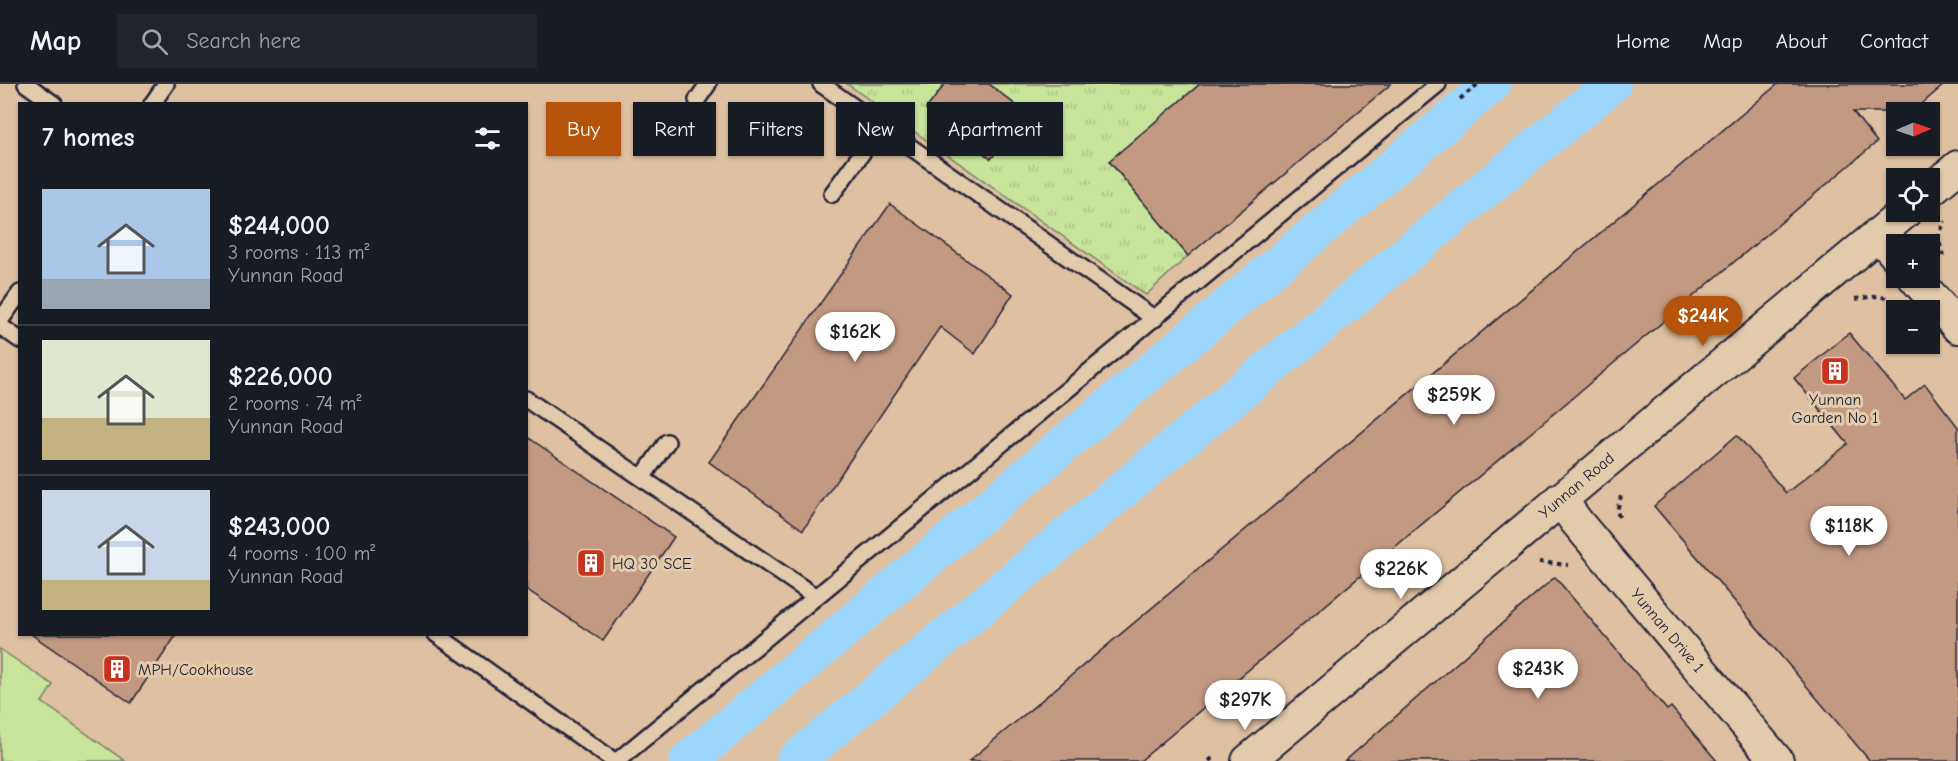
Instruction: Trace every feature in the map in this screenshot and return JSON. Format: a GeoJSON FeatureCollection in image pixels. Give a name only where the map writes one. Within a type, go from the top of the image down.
{"type":"FeatureCollection","features":[{"type":"Feature","properties":{"kind":"street"},"geometry":{"type":"LineString","coordinates":[[1940,182],[1958,167]]}},
{"type":"Feature","properties":{"kind":"street","name":"Yunnan Road"},"geometry":{"type":"LineString","coordinates":[[1248,761],[1560,499],[1886,245]]}},
{"type":"Feature","properties":{"kind":"street"},"geometry":{"type":"LineString","coordinates":[[1924,288],[1958,327]]}},
{"type":"Feature","properties":{"kind":"street","name":"Yunnan Drive 1"},"geometry":{"type":"LineString","coordinates":[[1560,499],[1777,761]]}},
{"type":"Feature","properties":{"kind":"lane"},"geometry":{"type":"LineString","coordinates":[[26,84],[51,102]]}},
{"type":"Feature","properties":{"kind":"lane"},"geometry":{"type":"LineString","coordinates":[[153,102],[166,84]]}},
{"type":"Feature","properties":{"kind":"lane"},"geometry":{"type":"LineString","coordinates":[[697,100],[708,84]]}},
{"type":"Feature","properties":{"kind":"lane"},"geometry":{"type":"LineString","coordinates":[[821,84],[846,102]]}},
{"type":"Feature","properties":{"kind":"lane"},"geometry":{"type":"LineString","coordinates":[[439,636],[615,761],[1438,84]]}},
{"type":"Feature","properties":{"kind":"lane"},"geometry":{"type":"LineString","coordinates":[[915,151],[1155,319]]}},
{"type":"Feature","properties":{"kind":"lane"},"geometry":{"type":"LineString","coordinates":[[832,194],[860,156]]}},
{"type":"Feature","properties":{"kind":"lane"},"geometry":{"type":"LineString","coordinates":[[0,321],[18,296]]}},
{"type":"Feature","properties":{"kind":"lane"},"geometry":{"type":"LineString","coordinates":[[0,326],[18,338]]}},
{"type":"Feature","properties":{"kind":"lane"},"geometry":{"type":"LineString","coordinates":[[528,400],[816,597]]}},
{"type":"Feature","properties":{"kind":"lane"},"geometry":{"type":"LineString","coordinates":[[642,478],[667,442]]}},
{"type":"Feature","properties":{"kind":"path"},"geometry":{"type":"LineString","coordinates":[[1943,257],[1938,237],[1946,217]]}},
{"type":"Feature","properties":{"kind":"path"},"geometry":{"type":"LineString","coordinates":[[1849,300],[1878,296],[1887,299]]}},
{"type":"Feature","properties":{"kind":"path"},"geometry":{"type":"LineString","coordinates":[[1620,521],[1617,511],[1623,489]]}},
{"type":"Feature","properties":{"kind":"green space"},"geometry":{"type":"Polygon","coordinates":[[[847,84],[1200,84],[1109,161],[1188,256],[1146,295],[949,156],[1063,156],[1063,102],[927,102],[927,140],[915,132],[915,102],[873,102],[847,84]]]}},
{"type":"Feature","properties":{"kind":"green space"},"geometry":{"type":"Polygon","coordinates":[[[0,649],[53,685],[42,702],[125,761],[0,761],[0,649]]]}},
{"type":"Feature","properties":{"kind":"building"},"geometry":{"type":"Polygon","coordinates":[[[945,84],[989,84],[1012,102],[931,102],[945,84]]]}},
{"type":"Feature","properties":{"kind":"building"},"geometry":{"type":"Polygon","coordinates":[[[1200,84],[1391,84],[1188,256],[1109,161],[1200,84]]]}},
{"type":"Feature","properties":{"kind":"building"},"geometry":{"type":"Polygon","coordinates":[[[1778,84],[1945,84],[1924,102],[1886,102],[1886,112],[1853,112],[1877,142],[1140,761],[969,761],[1778,84]]]}},
{"type":"Feature","properties":{"kind":"building"},"geometry":{"type":"Polygon","coordinates":[[[890,204],[1013,294],[975,354],[940,327],[803,530],[709,462],[890,204]]]}},
{"type":"Feature","properties":{"kind":"building"},"geometry":{"type":"Polygon","coordinates":[[[1849,333],[1905,400],[1925,384],[1958,427],[1958,761],[1870,761],[1654,506],[1737,435],[1786,493],[1848,444],[1794,378],[1849,333]]]}},
{"type":"Feature","properties":{"kind":"building","name":"HQ 30 SCE"},"geometry":{"type":"Polygon","coordinates":[[[528,437],[674,537],[603,641],[528,590],[528,437]]]}},
{"type":"Feature","properties":{"kind":"building"},"geometry":{"type":"Polygon","coordinates":[[[1555,577],[1667,710],[1671,707],[1717,761],[1345,761],[1555,577]]]}},
{"type":"Feature","properties":{"kind":"building","name":"MPH/Cookhouse"},"geometry":{"type":"Polygon","coordinates":[[[34,636],[176,636],[131,703],[34,636]]]}},
{"type":"Feature","properties":{"kind":"waterway"},"geometry":{"type":"LineString","coordinates":[[688,761],[1492,84]]}},
{"type":"Feature","properties":{"kind":"waterway"},"geometry":{"type":"LineString","coordinates":[[795,761],[1612,84]]}},
{"type":"Feature","properties":{"kind":"place","name":"Yunnan Garden No 1"},"geometry":{"type":"Point","coordinates":[1835,371]}},
{"type":"Feature","properties":{"kind":"place","name":"HQ 30 SCE"},"geometry":{"type":"Point","coordinates":[591,563]}},
{"type":"Feature","properties":{"kind":"place","name":"MPH/Cookhouse"},"geometry":{"type":"Point","coordinates":[117,669]}}]}
